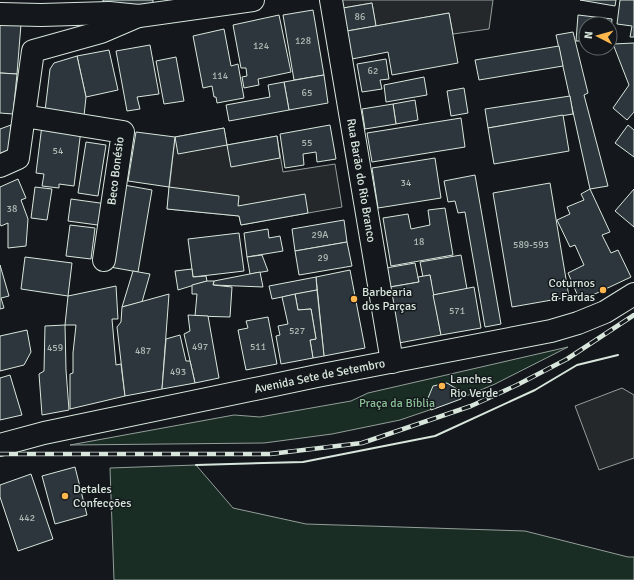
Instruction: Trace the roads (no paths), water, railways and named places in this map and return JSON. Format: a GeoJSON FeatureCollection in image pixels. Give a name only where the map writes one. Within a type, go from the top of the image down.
{"type":"FeatureCollection","features":[{"type":"Feature","properties":{"kind":"street"},"geometry":{"type":"LineString","coordinates":[[0,14],[41,15],[109,13],[253,0]]}},
{"type":"Feature","properties":{"kind":"street","name":"Rua Barão do Rio Branco"},"geometry":{"type":"LineString","coordinates":[[331,0],[392,362]]}},
{"type":"Feature","properties":{"kind":"street"},"geometry":{"type":"LineString","coordinates":[[0,166],[18,158],[33,51],[101,32],[152,10]]}},
{"type":"Feature","properties":{"kind":"street","name":"Beco Bonésio"},"geometry":{"type":"LineString","coordinates":[[24,116],[123,132],[104,260]]}},
{"type":"Feature","properties":{"kind":"street","name":"Avenida Sete de Setembro"},"geometry":{"type":"LineString","coordinates":[[0,445],[44,433],[317,376],[551,331],[578,323],[605,312],[634,294]]}},
{"type":"Feature","properties":{"kind":"railway"},"geometry":{"type":"LineString","coordinates":[[0,454],[270,454],[362,443],[471,406],[517,385],[567,359],[634,315]]}},
{"type":"Feature","properties":{"kind":"place","name":"Coturnos & Fardas"},"geometry":{"type":"Point","coordinates":[603,290]}},
{"type":"Feature","properties":{"kind":"place","name":"Barbearia dos Parças"},"geometry":{"type":"Point","coordinates":[354,299]}},
{"type":"Feature","properties":{"kind":"place","name":"Lanches Rio Verde"},"geometry":{"type":"Point","coordinates":[442,386]}},
{"type":"Feature","properties":{"kind":"place","name":"Detales Confecções"},"geometry":{"type":"Point","coordinates":[65,496]}},
{"type":"Feature","properties":{"kind":"park label","name":"Praça da Bíblia"},"geometry":{"type":"Point","coordinates":[397,403]}}]}
